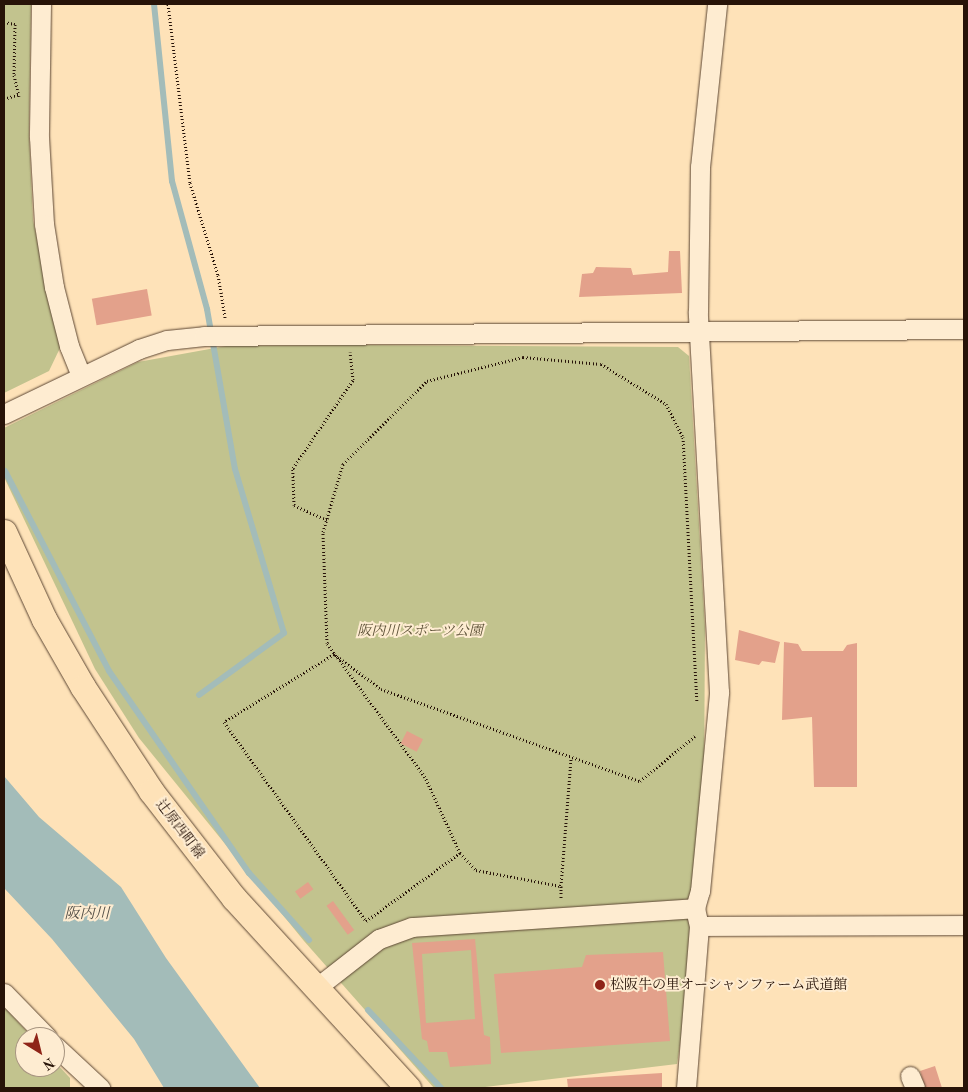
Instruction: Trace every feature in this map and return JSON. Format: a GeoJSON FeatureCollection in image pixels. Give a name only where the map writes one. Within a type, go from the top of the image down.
{"type":"FeatureCollection","features":[{"type":"Feature","properties":{"kind":"main road","name":"辻原西町線"},"geometry":{"type":"LineString","coordinates":[[4,532],[44,619],[116,741],[194,849],[316,988],[408,1088]]}},
{"type":"Feature","properties":{"kind":"street"},"geometry":{"type":"LineString","coordinates":[[42,4],[39,137],[44,224],[54,287],[69,346],[81,376]]}},
{"type":"Feature","properties":{"kind":"street"},"geometry":{"type":"LineString","coordinates":[[686,1088],[697,917],[719,692],[700,332],[700,167],[717,4]]}},
{"type":"Feature","properties":{"kind":"street"},"geometry":{"type":"LineString","coordinates":[[4,414],[139,349],[167,340],[204,336],[348,333],[964,329]]}},
{"type":"Feature","properties":{"kind":"street"},"geometry":{"type":"LineString","coordinates":[[316,988],[379,939],[412,927],[697,917],[964,925]]}},
{"type":"Feature","properties":{"kind":"street"},"geometry":{"type":"LineString","coordinates":[[4,993],[37,1027]]}},
{"type":"Feature","properties":{"kind":"street"},"geometry":{"type":"LineString","coordinates":[[65,1059],[82,1080],[100,1088]]}},
{"type":"Feature","properties":{"kind":"path"},"geometry":{"type":"LineString","coordinates":[[168,4],[190,183],[218,275],[225,335]]}},
{"type":"Feature","properties":{"kind":"path"},"geometry":{"type":"LineString","coordinates":[[4,22],[15,24],[14,75],[19,95]]}},
{"type":"Feature","properties":{"kind":"path"},"geometry":{"type":"LineString","coordinates":[[19,95],[20,22]]}},
{"type":"Feature","properties":{"kind":"path"},"geometry":{"type":"LineString","coordinates":[[4,99],[19,95]]}},
{"type":"Feature","properties":{"kind":"path"},"geometry":{"type":"LineString","coordinates":[[327,520],[294,505],[293,468],[353,380],[348,333]]}},
{"type":"Feature","properties":{"kind":"path"},"geometry":{"type":"LineString","coordinates":[[561,886],[476,870],[460,854],[425,777],[327,643],[323,532],[343,464],[427,381],[524,357],[601,364],[666,404],[683,437],[698,705]]}},
{"type":"Feature","properties":{"kind":"path"},"geometry":{"type":"LineString","coordinates":[[334,654],[381,689],[640,781],[699,733]]}},
{"type":"Feature","properties":{"kind":"path"},"geometry":{"type":"LineString","coordinates":[[334,654],[224,722],[366,921],[460,854]]}},
{"type":"Feature","properties":{"kind":"path"},"geometry":{"type":"LineString","coordinates":[[561,901],[571,758]]}},
{"type":"Feature","properties":{"kind":"green space"},"geometry":{"type":"Polygon","coordinates":[[[4,4],[31,4],[29,133],[33,220],[60,348],[49,371],[4,393],[4,4]]]}},
{"type":"Feature","properties":{"kind":"green space","name":"阪内川スポーツ公園"},"geometry":{"type":"Polygon","coordinates":[[[226,346],[678,347],[689,356],[705,627],[704,787],[699,926],[677,1064],[477,1088],[434,1088],[304,941],[139,738],[95,669],[4,477],[4,428],[138,362],[226,346]]]}},
{"type":"Feature","properties":{"kind":"green space"},"geometry":{"type":"Polygon","coordinates":[[[4,1007],[23,1027],[15,1027],[15,1077],[65,1077],[65,1073],[70,1078],[70,1088],[4,1088],[4,1007]]]}},
{"type":"Feature","properties":{"kind":"water","name":"阪内川"},"geometry":{"type":"Polygon","coordinates":[[[4,776],[39,817],[121,887],[166,958],[260,1088],[164,1088],[134,1039],[52,939],[4,888],[4,776]]]}},
{"type":"Feature","properties":{"kind":"building"},"geometry":{"type":"Polygon","coordinates":[[[669,251],[680,251],[682,293],[579,297],[582,274],[593,273],[596,267],[631,268],[633,275],[668,272],[669,251]]]}},
{"type":"Feature","properties":{"kind":"building"},"geometry":{"type":"Polygon","coordinates":[[[147,289],[152,316],[97,325],[92,299],[147,289]]]}},
{"type":"Feature","properties":{"kind":"building"},"geometry":{"type":"Polygon","coordinates":[[[739,630],[780,642],[775,663],[762,661],[759,665],[735,660],[739,630]]]}},
{"type":"Feature","properties":{"kind":"building"},"geometry":{"type":"Polygon","coordinates":[[[784,642],[798,644],[802,651],[843,651],[847,645],[857,643],[857,787],[814,787],[812,717],[782,720],[784,642]]]}},
{"type":"Feature","properties":{"kind":"building"},"geometry":{"type":"Polygon","coordinates":[[[407,731],[423,739],[417,752],[401,743],[407,731]]]}},
{"type":"Feature","properties":{"kind":"building"},"geometry":{"type":"Polygon","coordinates":[[[308,882],[313,889],[300,899],[295,891],[308,882]]]}},
{"type":"Feature","properties":{"kind":"building"},"geometry":{"type":"Polygon","coordinates":[[[333,901],[354,930],[348,935],[327,906],[333,901]]]}},
{"type":"Feature","properties":{"kind":"building"},"geometry":{"type":"Polygon","coordinates":[[[475,939],[484,1035],[490,1037],[491,1064],[450,1067],[447,1052],[429,1052],[427,1041],[422,1039],[412,943],[475,939]],[[471,950],[422,954],[426,1023],[475,1019],[471,950]]]}},
{"type":"Feature","properties":{"kind":"building"},"geometry":{"type":"Polygon","coordinates":[[[663,952],[670,1041],[501,1053],[494,974],[582,967],[586,955],[663,952]]]}},
{"type":"Feature","properties":{"kind":"building"},"geometry":{"type":"Polygon","coordinates":[[[935,1066],[942,1088],[925,1088],[920,1071],[935,1066]]]}},
{"type":"Feature","properties":{"kind":"building"},"geometry":{"type":"Polygon","coordinates":[[[662,1073],[662,1088],[568,1088],[567,1079],[662,1073]]]}},
{"type":"Feature","properties":{"kind":"waterway"},"geometry":{"type":"LineString","coordinates":[[154,4],[172,181],[207,309],[235,469],[284,633],[199,695]]}},
{"type":"Feature","properties":{"kind":"waterway"},"geometry":{"type":"LineString","coordinates":[[5,471],[109,671],[249,873],[309,940]]}},
{"type":"Feature","properties":{"kind":"waterway"},"geometry":{"type":"LineString","coordinates":[[368,1010],[441,1088]]}},
{"type":"Feature","properties":{"kind":"place","name":"松阪牛の里オーシャンファーム武道館"},"geometry":{"type":"Point","coordinates":[600,985]}}]}
